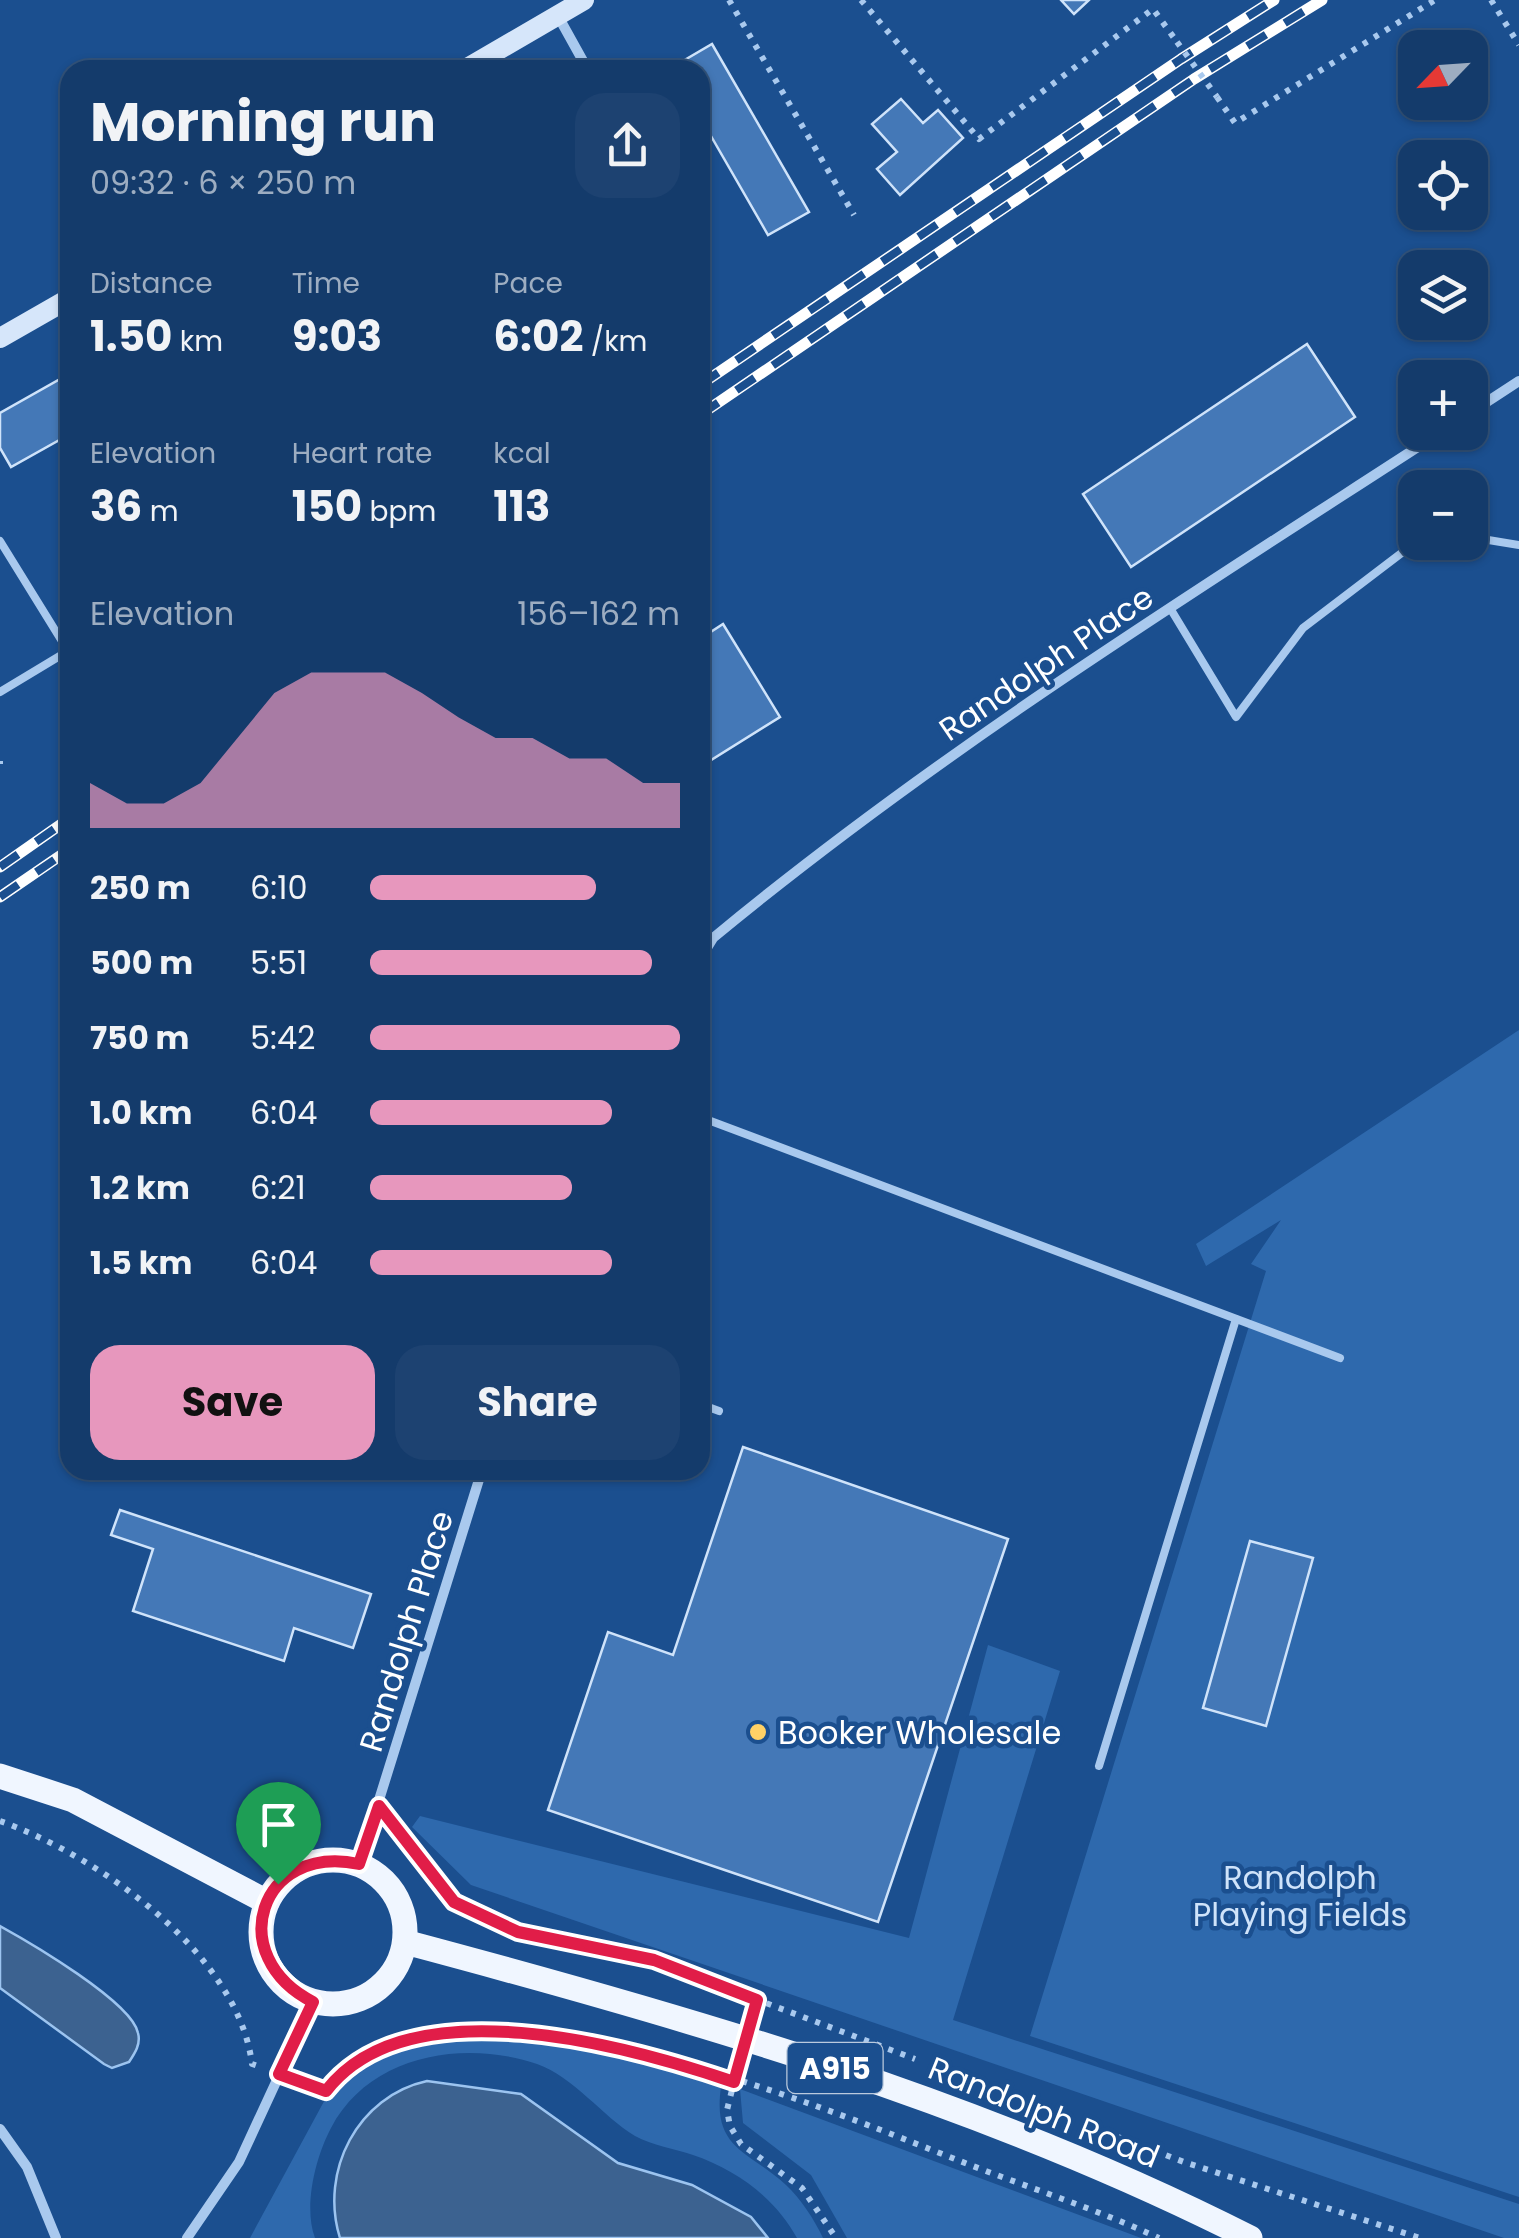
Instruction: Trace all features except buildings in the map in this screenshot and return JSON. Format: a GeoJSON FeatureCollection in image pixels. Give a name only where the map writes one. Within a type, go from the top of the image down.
{"type":"FeatureCollection","features":[{"type":"Feature","properties":{"kind":"main road"},"geometry":{"type":"LineString","coordinates":[[481,60],[584,0]]}},
{"type":"Feature","properties":{"kind":"main road"},"geometry":{"type":"LineString","coordinates":[[0,338],[60,304]]}},
{"type":"Feature","properties":{"kind":"main road"},"geometry":{"type":"LineString","coordinates":[[0,1776],[73,1800],[267,1902]]}},
{"type":"Feature","properties":{"kind":"main road"},"geometry":{"type":"LineString","coordinates":[[315,1861],[359,1864],[380,1876],[395,1895],[404,1917],[405,1942],[397,1966],[382,1985],[362,1999],[338,2004],[313,2002],[291,1991],[268,1962],[260,1926],[267,1902],[278,1884],[315,1861]]}},
{"type":"Feature","properties":{"kind":"main road","name":"Randolph Road"},"geometry":{"type":"LineString","coordinates":[[405,1942],[746,2037],[957,2109],[1153,2189],[1250,2238]]}},
{"type":"Feature","properties":{"kind":"street"},"geometry":{"type":"LineString","coordinates":[[558,16],[582,60]]}},
{"type":"Feature","properties":{"kind":"street"},"geometry":{"type":"LineString","coordinates":[[1488,402],[1519,382]]}},
{"type":"Feature","properties":{"kind":"street","name":"Randolph Place"},"geometry":{"type":"LineString","coordinates":[[710,943],[825,845],[1170,608],[1412,450]]}},
{"type":"Feature","properties":{"kind":"street","name":"Randolph Place"},"geometry":{"type":"LineString","coordinates":[[359,1864],[479,1480]]}},
{"type":"Feature","properties":{"kind":"street"},"geometry":{"type":"LineString","coordinates":[[187,2238],[239,2162],[313,2002]]}},
{"type":"Feature","properties":{"kind":"street"},"geometry":{"type":"LineString","coordinates":[[0,2129],[27,2167],[56,2238]]}},
{"type":"Feature","properties":{"kind":"lane"},"geometry":{"type":"LineString","coordinates":[[1488,540],[1519,545]]}},
{"type":"Feature","properties":{"kind":"lane"},"geometry":{"type":"LineString","coordinates":[[0,541],[60,638]]}},
{"type":"Feature","properties":{"kind":"lane"},"geometry":{"type":"LineString","coordinates":[[1170,608],[1236,717],[1303,628],[1398,556]]}},
{"type":"Feature","properties":{"kind":"lane"},"geometry":{"type":"LineString","coordinates":[[0,692],[60,656]]}},
{"type":"Feature","properties":{"kind":"lane"},"geometry":{"type":"LineString","coordinates":[[710,1121],[1340,1358]]}},
{"type":"Feature","properties":{"kind":"lane"},"geometry":{"type":"LineString","coordinates":[[1099,1766],[1236,1319]]}},
{"type":"Feature","properties":{"kind":"lane"},"geometry":{"type":"LineString","coordinates":[[710,1408],[719,1411]]}},
{"type":"Feature","properties":{"kind":"path"},"geometry":{"type":"LineString","coordinates":[[729,0],[854,215]]}},
{"type":"Feature","properties":{"kind":"path"},"geometry":{"type":"LineString","coordinates":[[861,0],[979,139],[1154,9],[1236,123],[1435,0]]}},
{"type":"Feature","properties":{"kind":"path"},"geometry":{"type":"LineString","coordinates":[[1491,0],[1519,46]]}},
{"type":"Feature","properties":{"kind":"path"},"geometry":{"type":"LineString","coordinates":[[379,1806],[454,1902],[518,1932],[654,1960],[920,2061]]}},
{"type":"Feature","properties":{"kind":"path"},"geometry":{"type":"LineString","coordinates":[[0,1820],[42,1836],[136,1898],[198,1955],[230,1994],[243,2020],[252,2064],[326,2091],[358,2062],[392,2044],[429,2034],[549,2035],[648,2053],[888,2132],[1158,2238]]}},
{"type":"Feature","properties":{"kind":"path"},"geometry":{"type":"LineString","coordinates":[[757,2000],[728,2110],[741,2144],[802,2188],[836,2238]]}},
{"type":"Feature","properties":{"kind":"path"},"geometry":{"type":"LineString","coordinates":[[1079,2122],[1184,2162],[1420,2238]]}},
{"type":"Feature","properties":{"kind":"green space","name":"Randolph Playing Fields"},"geometry":{"type":"Polygon","coordinates":[[[1519,1030],[1519,2197],[1030,2036],[1266,1271],[1251,1264],[1281,1220],[1206,1266],[1196,1244],[1519,1030]]]}},
{"type":"Feature","properties":{"kind":"green space"},"geometry":{"type":"Polygon","coordinates":[[[988,1645],[1060,1671],[953,2020],[1519,2204],[1519,2238],[1504,2238],[471,1885],[412,1827],[420,1816],[909,1938],[988,1645]]]}},
{"type":"Feature","properties":{"kind":"green space"},"geometry":{"type":"Polygon","coordinates":[[[490,2037],[607,2055],[721,2087],[722,2124],[728,2136],[792,2191],[823,2238],[797,2238],[778,2210],[739,2177],[709,2161],[635,2136],[550,2070],[479,2053],[420,2059],[369,2084],[348,2103],[320,2152],[310,2211],[315,2238],[250,2238],[328,2094],[366,2067],[403,2050],[490,2037]]]}},
{"type":"Feature","properties":{"kind":"green space"},"geometry":{"type":"Polygon","coordinates":[[[740,2089],[1141,2238],[847,2238],[811,2175],[743,2123],[740,2089]]]}},
{"type":"Feature","properties":{"kind":"shaded area"},"geometry":{"type":"Polygon","coordinates":[[[0,1926],[78,1974],[118,2005],[138,2033],[138,2045],[129,2062],[112,2068],[104,2064],[0,1988],[0,1926]]]}},
{"type":"Feature","properties":{"kind":"shaded area"},"geometry":{"type":"Polygon","coordinates":[[[427,2081],[521,2094],[618,2163],[692,2185],[751,2217],[768,2238],[340,2238],[335,2187],[350,2140],[381,2102],[427,2081]]]}},
{"type":"Feature","properties":{"kind":"railway"},"geometry":{"type":"LineString","coordinates":[[710,378],[1274,0]]}},
{"type":"Feature","properties":{"kind":"railway"},"geometry":{"type":"LineString","coordinates":[[710,408],[1194,79],[1322,0]]}},
{"type":"Feature","properties":{"kind":"railway"},"geometry":{"type":"LineString","coordinates":[[0,867],[60,825]]}},
{"type":"Feature","properties":{"kind":"railway"},"geometry":{"type":"LineString","coordinates":[[0,897],[60,856]]}},
{"type":"Feature","properties":{"kind":"place","name":"Booker Wholesale"},"geometry":{"type":"Point","coordinates":[758,1732]}},
{"type":"Feature","properties":{"kind":"route"},"geometry":{"type":"LineString","coordinates":[[379,1806],[454,1902],[518,1932],[654,1960],[757,2000],[734,2082],[648,2053],[549,2035],[429,2034],[392,2044],[358,2062],[326,2091],[279,2074],[313,2002],[291,1991],[273,1974],[263,1951],[260,1926],[267,1902],[278,1884],[315,1861],[338,1859],[359,1864],[379,1806]]}}]}
